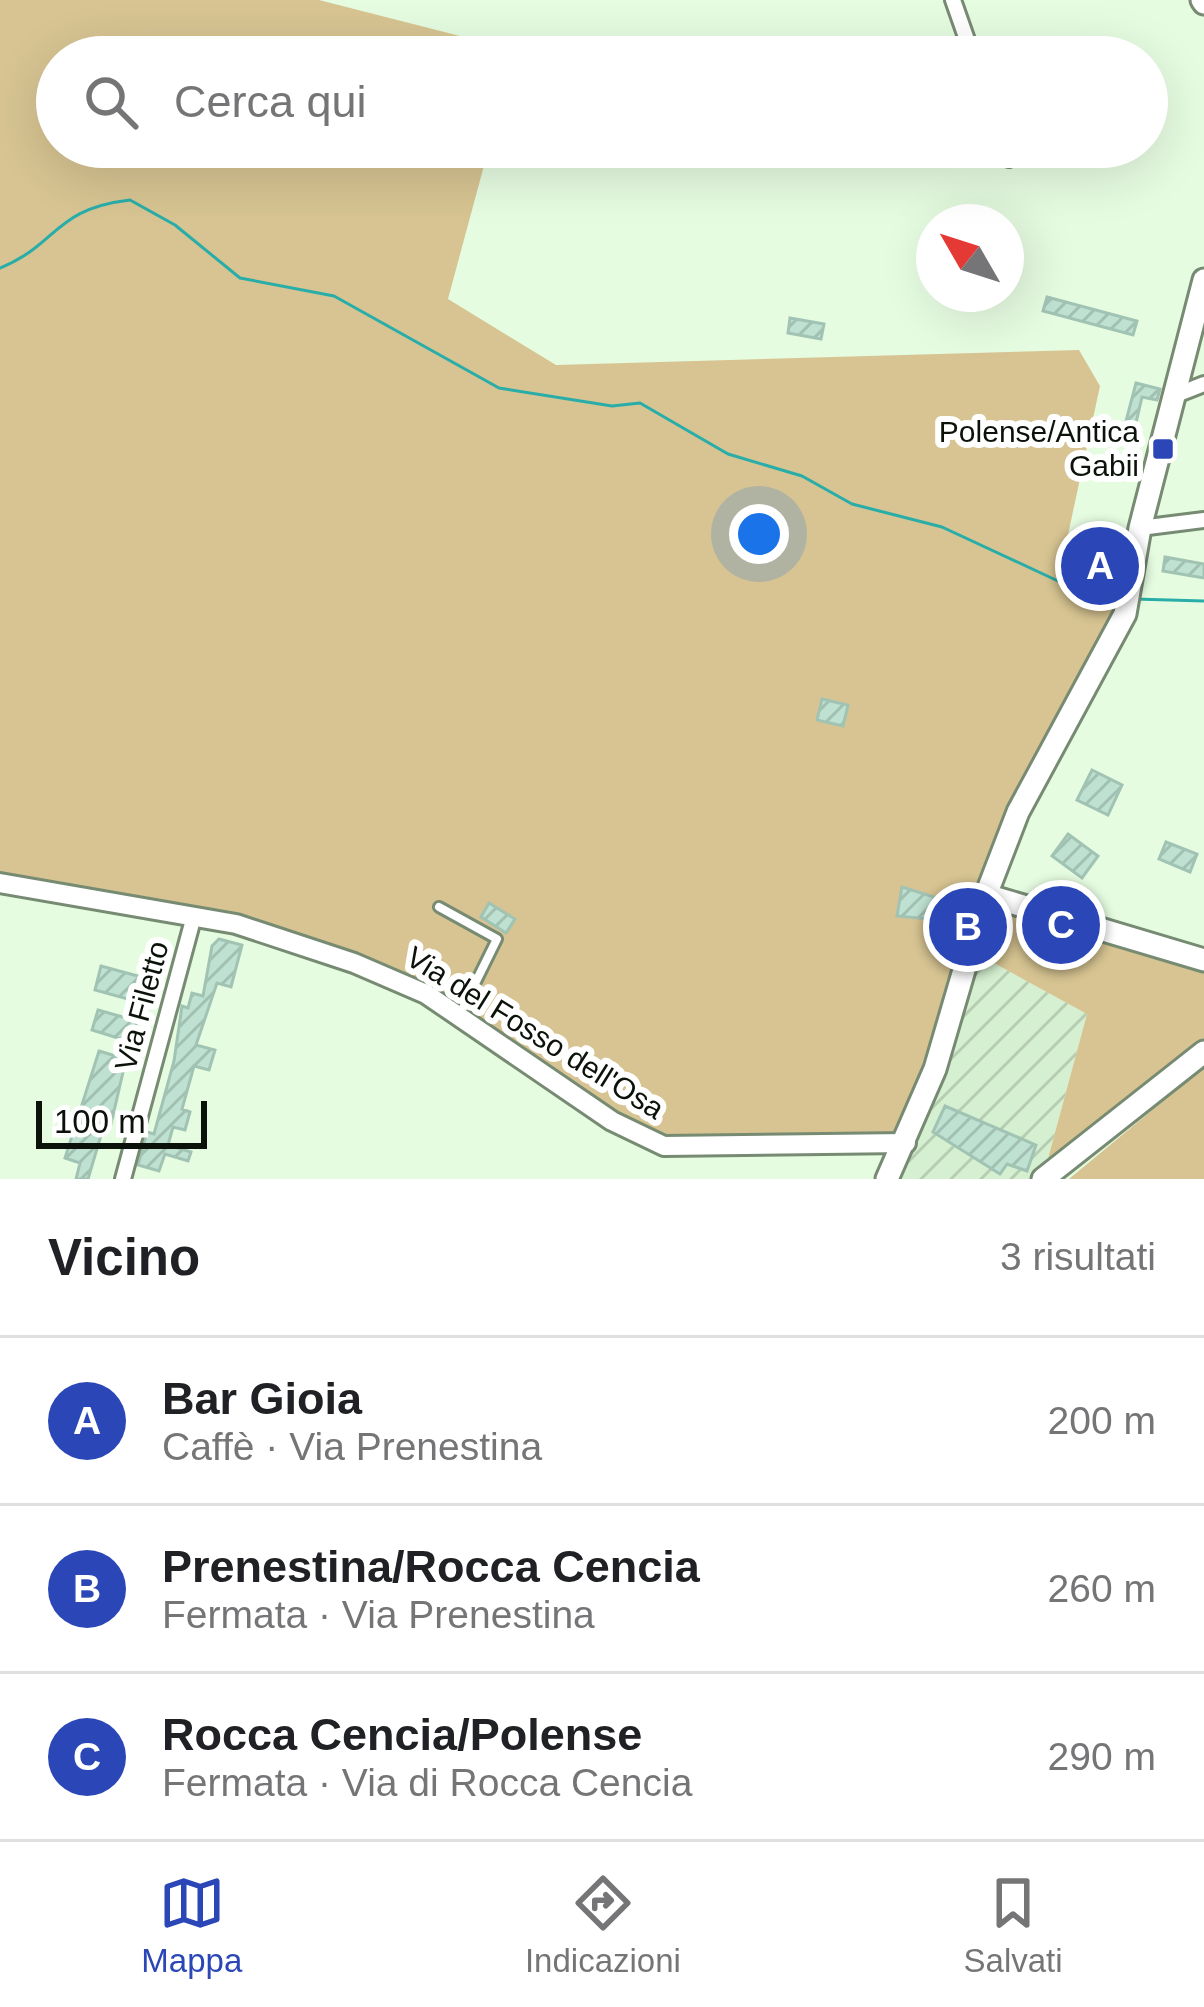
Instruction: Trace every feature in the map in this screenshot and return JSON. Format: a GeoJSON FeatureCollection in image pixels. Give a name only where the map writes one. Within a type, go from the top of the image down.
{"type":"FeatureCollection","features":[{"type":"Feature","properties":{"kind":"main road"},"geometry":{"type":"LineString","coordinates":[[887,1179],[906,1143],[946,1036],[986,896],[1029,787],[1125,614],[1140,528],[1204,280]]}},
{"type":"Feature","properties":{"kind":"main road"},"geometry":{"type":"LineString","coordinates":[[986,896],[1204,960]]}},
{"type":"Feature","properties":{"kind":"main road"},"geometry":{"type":"LineString","coordinates":[[1043,1179],[1204,1052]]}},
{"type":"Feature","properties":{"kind":"street"},"geometry":{"type":"LineString","coordinates":[[953,0],[966,36]]}},
{"type":"Feature","properties":{"kind":"street"},"geometry":{"type":"LineString","coordinates":[[1171,398],[1204,384]]}},
{"type":"Feature","properties":{"kind":"street"},"geometry":{"type":"LineString","coordinates":[[1140,528],[1204,520]]}},
{"type":"Feature","properties":{"kind":"street","name":"Via del Fosso dell'Osa"},"geometry":{"type":"LineString","coordinates":[[0,884],[194,916],[268,932],[335,956],[426,994],[612,1121],[664,1146],[906,1143]]}},
{"type":"Feature","properties":{"kind":"street","name":"Via Filetto"},"geometry":{"type":"LineString","coordinates":[[123,1179],[194,916]]}},
{"type":"Feature","properties":{"kind":"lane"},"geometry":{"type":"LineString","coordinates":[[439,907],[497,939],[459,1017]]}},
{"type":"Feature","properties":{"kind":"shaded area"},"geometry":{"type":"Polygon","coordinates":[[[0,0],[319,0],[460,36],[36,36],[36,168],[483,168],[448,299],[556,365],[1079,350],[1100,386],[1058,581],[1129,588],[1042,762],[906,1143],[663,1146],[426,994],[268,932],[0,883],[0,0]]]}},
{"type":"Feature","properties":{"kind":"shaded area"},"geometry":{"type":"Polygon","coordinates":[[[993,909],[1204,967],[1204,1042],[1046,1166],[1087,1014],[981,956],[993,909]]]}},
{"type":"Feature","properties":{"kind":"shaded area"},"geometry":{"type":"Polygon","coordinates":[[[981,956],[1087,1014],[1046,1166],[1029,1179],[900,1179],[981,956]]]}},
{"type":"Feature","properties":{"kind":"shaded area"},"geometry":{"type":"Polygon","coordinates":[[[1204,1067],[1204,1179],[1069,1179],[1204,1067]]]}},
{"type":"Feature","properties":{"kind":"building"},"geometry":{"type":"Polygon","coordinates":[[[1047,297],[1137,321],[1133,335],[1043,311],[1047,297]]]}},
{"type":"Feature","properties":{"kind":"building"},"geometry":{"type":"Polygon","coordinates":[[[790,318],[824,324],[821,339],[788,333],[790,318]]]}},
{"type":"Feature","properties":{"kind":"building"},"geometry":{"type":"Polygon","coordinates":[[[1136,383],[1160,389],[1157,400],[1142,397],[1136,423],[1126,421],[1136,383]]]}},
{"type":"Feature","properties":{"kind":"building"},"geometry":{"type":"Polygon","coordinates":[[[1107,550],[1118,552],[1113,580],[1084,576],[1087,554],[1106,557],[1107,550]]]}},
{"type":"Feature","properties":{"kind":"building"},"geometry":{"type":"Polygon","coordinates":[[[1165,557],[1204,564],[1204,578],[1163,571],[1165,557]]]}},
{"type":"Feature","properties":{"kind":"building"},"geometry":{"type":"Polygon","coordinates":[[[822,699],[848,705],[843,726],[817,720],[822,699]]]}},
{"type":"Feature","properties":{"kind":"building"},"geometry":{"type":"Polygon","coordinates":[[[1092,770],[1122,785],[1108,815],[1077,800],[1092,770]]]}},
{"type":"Feature","properties":{"kind":"building"},"geometry":{"type":"Polygon","coordinates":[[[1068,834],[1098,856],[1082,878],[1052,856],[1068,834]]]}},
{"type":"Feature","properties":{"kind":"building"},"geometry":{"type":"Polygon","coordinates":[[[1166,842],[1197,854],[1190,872],[1159,859],[1166,842]]]}},
{"type":"Feature","properties":{"kind":"building"},"geometry":{"type":"Polygon","coordinates":[[[902,887],[934,897],[928,919],[897,916],[902,887]]]}},
{"type":"Feature","properties":{"kind":"building"},"geometry":{"type":"Polygon","coordinates":[[[489,903],[515,919],[506,933],[481,917],[489,903]]]}},
{"type":"Feature","properties":{"kind":"building"},"geometry":{"type":"Polygon","coordinates":[[[219,939],[242,945],[231,987],[217,983],[196,1045],[215,1050],[209,1070],[194,1066],[182,1109],[190,1112],[185,1130],[173,1127],[168,1145],[191,1152],[188,1161],[165,1154],[159,1171],[138,1165],[147,1132],[154,1134],[174,1061],[182,1006],[188,1008],[192,993],[203,996],[212,946],[219,939]]]}},
{"type":"Feature","properties":{"kind":"building"},"geometry":{"type":"Polygon","coordinates":[[[101,966],[160,982],[153,1006],[95,990],[101,966]]]}},
{"type":"Feature","properties":{"kind":"building"},"geometry":{"type":"Polygon","coordinates":[[[98,1010],[137,1021],[131,1042],[92,1030],[98,1010]]]}},
{"type":"Feature","properties":{"kind":"building"},"geometry":{"type":"Polygon","coordinates":[[[99,1051],[126,1059],[111,1124],[105,1122],[88,1179],[76,1179],[80,1163],[65,1158],[99,1051]]]}},
{"type":"Feature","properties":{"kind":"building"},"geometry":{"type":"Polygon","coordinates":[[[945,1106],[1036,1145],[1027,1171],[1007,1164],[1000,1174],[933,1132],[945,1106]]]}},
{"type":"Feature","properties":{"kind":"waterway"},"geometry":{"type":"LineString","coordinates":[[0,268],[86,211],[130,200],[175,225],[240,278],[334,296],[499,388],[612,406],[640,403],[728,454],[802,476],[852,504],[942,527],[1058,581],[1119,596]]}},
{"type":"Feature","properties":{"kind":"waterway"},"geometry":{"type":"LineString","coordinates":[[1134,599],[1204,601]]}},
{"type":"Feature","properties":{"kind":"place","name":"Polense/Antica Gabii"},"geometry":{"type":"Point","coordinates":[1163,449]}},
{"type":"Feature","properties":{"kind":"place","name":"Bar Gioia"},"geometry":{"type":"Point","coordinates":[1100,566]}},
{"type":"Feature","properties":{"kind":"place","name":"Rocca Cencia/Polense"},"geometry":{"type":"Point","coordinates":[1061,925]}},
{"type":"Feature","properties":{"kind":"place","name":"Prenestina/Rocca Cencia"},"geometry":{"type":"Point","coordinates":[968,927]}}]}
